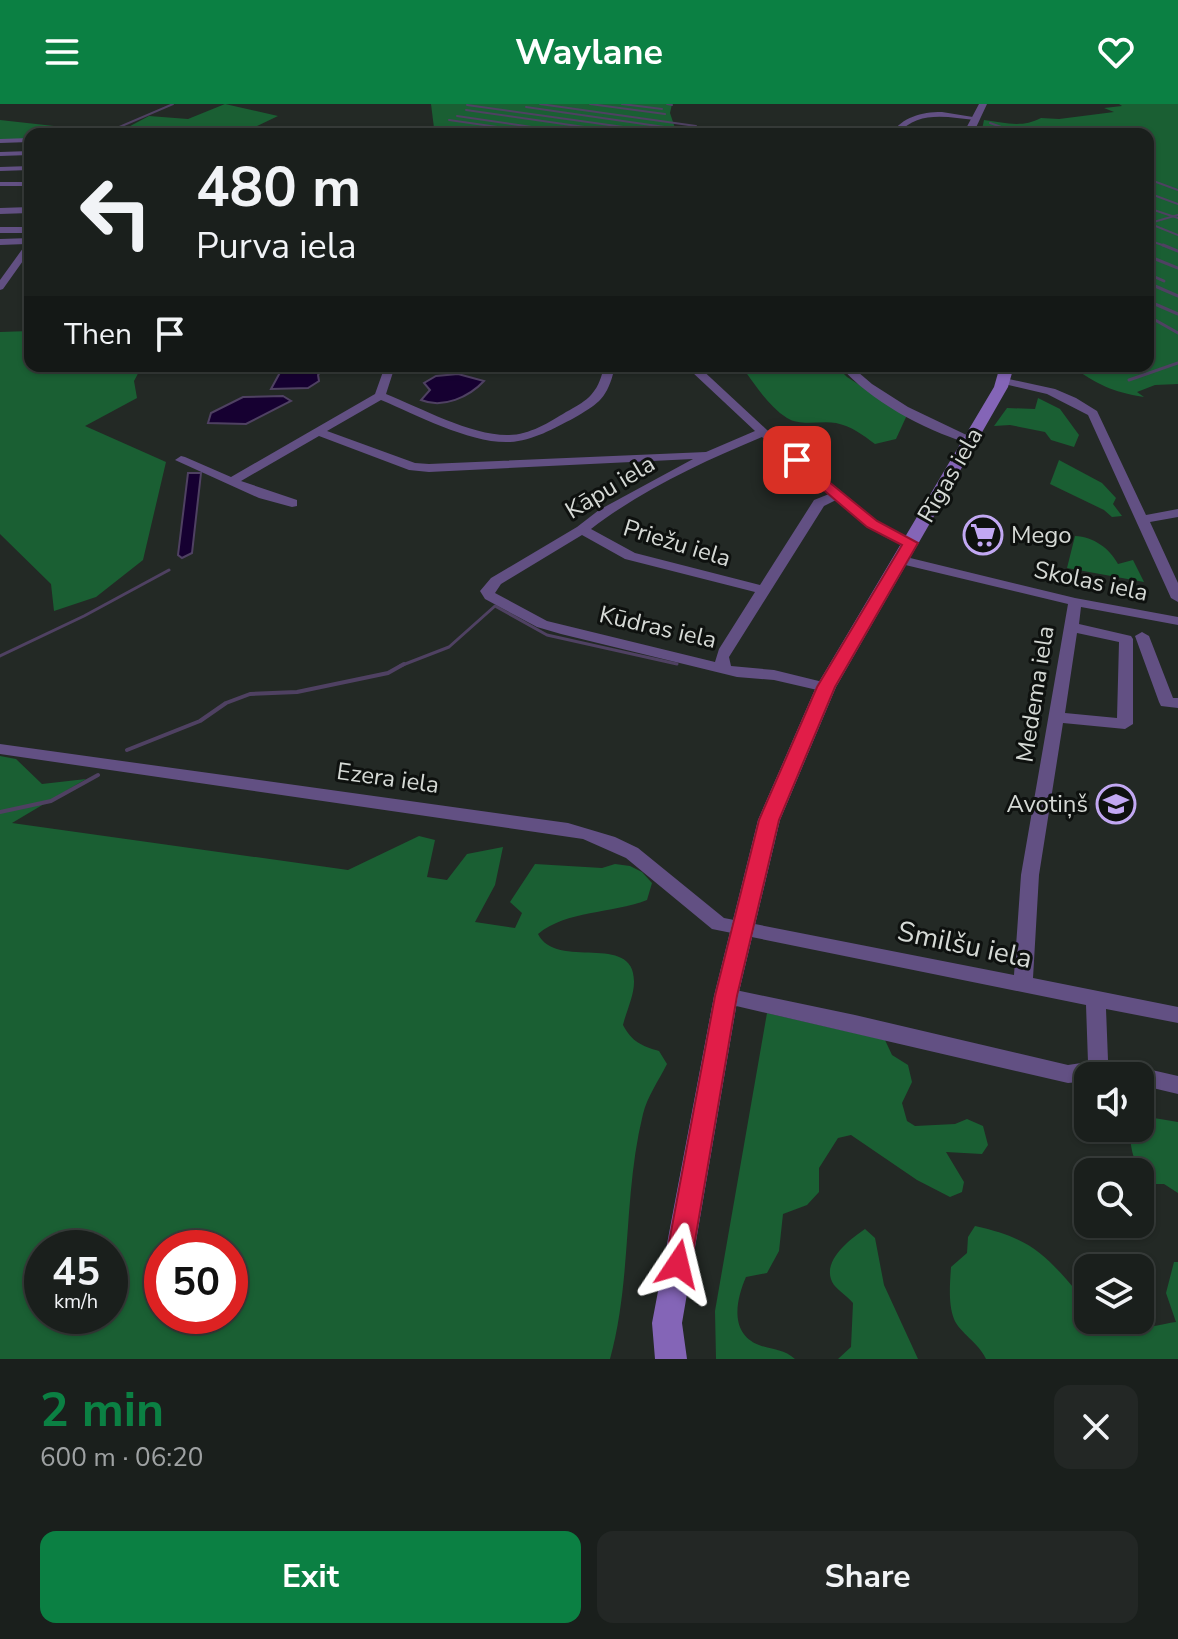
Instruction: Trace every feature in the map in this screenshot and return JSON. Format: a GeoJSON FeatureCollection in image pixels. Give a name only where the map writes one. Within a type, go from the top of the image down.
{"type":"FeatureCollection","features":[{"type":"Feature","properties":{"kind":"main road","name":"Rīgas iela"},"geometry":{"type":"LineString","coordinates":[[671,1359],[667,1323],[726,996],[773,808],[826,687],[971,440],[1005,374]]}},
{"type":"Feature","properties":{"kind":"street"},"geometry":{"type":"LineString","coordinates":[[971,128],[983,104]]}},
{"type":"Feature","properties":{"kind":"street"},"geometry":{"type":"LineString","coordinates":[[900,128],[923,114],[975,118]]}},
{"type":"Feature","properties":{"kind":"street"},"geometry":{"type":"LineString","coordinates":[[0,141],[24,140]]}},
{"type":"Feature","properties":{"kind":"street"},"geometry":{"type":"LineString","coordinates":[[0,154],[24,153]]}},
{"type":"Feature","properties":{"kind":"street"},"geometry":{"type":"LineString","coordinates":[[0,169],[24,168]]}},
{"type":"Feature","properties":{"kind":"street"},"geometry":{"type":"LineString","coordinates":[[0,184],[24,184]]}},
{"type":"Feature","properties":{"kind":"street"},"geometry":{"type":"LineString","coordinates":[[0,211],[24,210]]}},
{"type":"Feature","properties":{"kind":"street"},"geometry":{"type":"LineString","coordinates":[[0,230],[24,230]]}},
{"type":"Feature","properties":{"kind":"street"},"geometry":{"type":"LineString","coordinates":[[0,242],[24,243]]}},
{"type":"Feature","properties":{"kind":"street"},"geometry":{"type":"LineString","coordinates":[[0,287],[24,252]]}},
{"type":"Feature","properties":{"kind":"street"},"geometry":{"type":"LineString","coordinates":[[232,481],[380,396],[388,372]]}},
{"type":"Feature","properties":{"kind":"street"},"geometry":{"type":"LineString","coordinates":[[380,396],[501,438],[528,435],[595,400],[603,390],[608,372]]}},
{"type":"Feature","properties":{"kind":"street","name":"Skolas iela"},"geometry":{"type":"LineString","coordinates":[[696,372],[906,551],[1075,602],[1178,621]]}},
{"type":"Feature","properties":{"kind":"street"},"geometry":{"type":"LineString","coordinates":[[852,372],[943,431],[971,440]]}},
{"type":"Feature","properties":{"kind":"street"},"geometry":{"type":"LineString","coordinates":[[1005,374],[1054,390],[1093,413],[1178,598]]}},
{"type":"Feature","properties":{"kind":"street"},"geometry":{"type":"LineString","coordinates":[[319,432],[413,467],[711,454]]}},
{"type":"Feature","properties":{"kind":"street","name":"Kāpu iela"},"geometry":{"type":"LineString","coordinates":[[487,591],[496,581],[582,530],[604,513],[711,454],[763,432]]}},
{"type":"Feature","properties":{"kind":"street"},"geometry":{"type":"LineString","coordinates":[[181,460],[263,495],[292,503]]}},
{"type":"Feature","properties":{"kind":"street"},"geometry":{"type":"LineString","coordinates":[[723,666],[722,657],[822,499],[837,495]]}},
{"type":"Feature","properties":{"kind":"street"},"geometry":{"type":"LineString","coordinates":[[1144,519],[1178,513]]}},
{"type":"Feature","properties":{"kind":"street","name":"Priežu iela"},"geometry":{"type":"LineString","coordinates":[[582,530],[630,556],[763,590]]}},
{"type":"Feature","properties":{"kind":"street","name":"Kūdras iela"},"geometry":{"type":"LineString","coordinates":[[487,591],[490,596],[542,624],[723,666],[737,672],[774,675],[826,687]]}},
{"type":"Feature","properties":{"kind":"street","name":"Medema iela"},"geometry":{"type":"LineString","coordinates":[[1023,984],[1030,875],[1075,602]]}},
{"type":"Feature","properties":{"kind":"street"},"geometry":{"type":"LineString","coordinates":[[1056,717],[1125,724],[1126,639],[1071,627]]}},
{"type":"Feature","properties":{"kind":"street"},"geometry":{"type":"LineString","coordinates":[[1142,636],[1167,702],[1178,703]]}},
{"type":"Feature","properties":{"kind":"street","name":"Ezera iela"},"geometry":{"type":"LineString","coordinates":[[0,749],[568,829],[612,842],[632,853],[704,915],[719,924],[741,927]]}},
{"type":"Feature","properties":{"kind":"street","name":"Smilšu iela"},"geometry":{"type":"LineString","coordinates":[[741,927],[1178,1015]]}},
{"type":"Feature","properties":{"kind":"street"},"geometry":{"type":"LineString","coordinates":[[726,996],[916,1035],[962,1050],[1074,1074]]}},
{"type":"Feature","properties":{"kind":"street"},"geometry":{"type":"LineString","coordinates":[[1096,999],[1098,1062]]}},
{"type":"Feature","properties":{"kind":"street"},"geometry":{"type":"LineString","coordinates":[[1154,1080],[1178,1085]]}},
{"type":"Feature","properties":{"kind":"green space"},"geometry":{"type":"Polygon","coordinates":[[[225,104],[278,116],[253,128],[126,128],[149,116],[188,119],[225,104]]]}},
{"type":"Feature","properties":{"kind":"green space"},"geometry":{"type":"Polygon","coordinates":[[[431,104],[672,104],[670,113],[675,128],[434,128],[431,104]]]}},
{"type":"Feature","properties":{"kind":"green space"},"geometry":{"type":"Polygon","coordinates":[[[1119,104],[1178,104],[1178,384],[1155,385],[1137,392],[1144,397],[1122,393],[1080,372],[1154,372],[1154,128],[982,128],[984,120],[1020,124],[1041,118],[1059,119],[1114,112],[1104,108],[1122,106],[1119,104]]]}},
{"type":"Feature","properties":{"kind":"green space"},"geometry":{"type":"Polygon","coordinates":[[[0,120],[72,128],[24,128],[24,139],[0,140],[0,120]]]}},
{"type":"Feature","properties":{"kind":"green space"},"geometry":{"type":"Polygon","coordinates":[[[24,331],[24,372],[139,372],[134,381],[137,398],[85,426],[166,462],[143,560],[96,597],[54,611],[51,584],[0,534],[0,332],[24,331]]]}},
{"type":"Feature","properties":{"kind":"green space"},"geometry":{"type":"Polygon","coordinates":[[[746,372],[842,372],[907,415],[896,439],[875,444],[841,424],[793,421],[773,407],[746,372]]]}},
{"type":"Feature","properties":{"kind":"green space"},"geometry":{"type":"Polygon","coordinates":[[[1038,398],[1060,409],[1079,435],[1074,447],[1051,440],[1045,432],[1010,425],[994,426],[1007,408],[1035,409],[1038,398]]]}},
{"type":"Feature","properties":{"kind":"green space"},"geometry":{"type":"Polygon","coordinates":[[[1059,460],[1102,483],[1116,498],[1113,504],[1122,516],[1112,517],[1104,510],[1050,484],[1059,460]]]}},
{"type":"Feature","properties":{"kind":"green space"},"geometry":{"type":"Polygon","coordinates":[[[1075,536],[1100,544],[1118,564],[1133,560],[1144,582],[1067,568],[1075,536]]]}},
{"type":"Feature","properties":{"kind":"green space"},"geometry":{"type":"Polygon","coordinates":[[[0,756],[16,759],[42,784],[86,779],[12,823],[348,870],[419,836],[435,840],[427,877],[447,880],[467,854],[503,847],[495,885],[475,922],[515,928],[522,913],[510,902],[535,864],[602,868],[615,864],[642,872],[652,883],[647,900],[576,916],[538,934],[547,945],[561,950],[609,954],[622,958],[631,967],[634,987],[623,1025],[638,1042],[659,1051],[667,1064],[645,1108],[637,1145],[622,1298],[610,1359],[0,1359],[0,756]]]}},
{"type":"Feature","properties":{"kind":"green space"},"geometry":{"type":"Polygon","coordinates":[[[767,1013],[885,1040],[892,1055],[908,1065],[912,1082],[902,1103],[907,1121],[915,1126],[955,1124],[967,1119],[983,1126],[988,1145],[982,1154],[946,1152],[964,1182],[962,1192],[950,1197],[917,1180],[851,1135],[838,1138],[819,1168],[819,1192],[807,1205],[783,1214],[779,1251],[767,1273],[746,1277],[738,1305],[739,1324],[749,1340],[782,1351],[795,1359],[716,1359],[715,1311],[767,1013]]]}},
{"type":"Feature","properties":{"kind":"green space"},"geometry":{"type":"Polygon","coordinates":[[[1154,1118],[1178,1122],[1178,1193],[1164,1184],[1154,1184],[1154,1158],[1134,1158],[1131,1143],[1154,1142],[1154,1118]]]}},
{"type":"Feature","properties":{"kind":"green space"},"geometry":{"type":"Polygon","coordinates":[[[975,1226],[996,1231],[1028,1245],[1051,1263],[1074,1288],[1074,1334],[1154,1334],[1154,1326],[1176,1322],[1166,1293],[1174,1262],[1178,1262],[1178,1359],[986,1359],[957,1324],[950,1300],[951,1267],[967,1253],[968,1237],[975,1226]]]}},
{"type":"Feature","properties":{"kind":"green space"},"geometry":{"type":"Polygon","coordinates":[[[865,1229],[875,1238],[884,1285],[918,1359],[838,1359],[851,1347],[853,1303],[834,1285],[830,1269],[838,1253],[865,1229]]]}},
{"type":"Feature","properties":{"kind":"shaded area"},"geometry":{"type":"Polygon","coordinates":[[[280,372],[320,372],[319,381],[308,388],[271,389],[280,372]]]}},
{"type":"Feature","properties":{"kind":"shaded area"},"geometry":{"type":"Polygon","coordinates":[[[458,374],[484,381],[455,400],[438,403],[421,400],[430,390],[424,383],[436,376],[458,374]]]}},
{"type":"Feature","properties":{"kind":"shaded area"},"geometry":{"type":"Polygon","coordinates":[[[283,396],[291,401],[246,424],[208,423],[211,413],[243,397],[283,396]]]}},
{"type":"Feature","properties":{"kind":"shaded area"},"geometry":{"type":"Polygon","coordinates":[[[188,473],[201,473],[192,553],[182,558],[178,555],[188,473]]]}},
{"type":"Feature","properties":{"kind":"waterway"},"geometry":{"type":"LineString","coordinates":[[117,128],[173,104]]}},
{"type":"Feature","properties":{"kind":"waterway"},"geometry":{"type":"LineString","coordinates":[[540,104],[696,126]]}},
{"type":"Feature","properties":{"kind":"waterway"},"geometry":{"type":"LineString","coordinates":[[590,104],[665,114]]}},
{"type":"Feature","properties":{"kind":"waterway"},"geometry":{"type":"LineString","coordinates":[[622,104],[662,109]]}},
{"type":"Feature","properties":{"kind":"waterway"},"geometry":{"type":"LineString","coordinates":[[667,104],[672,105]]}},
{"type":"Feature","properties":{"kind":"waterway"},"geometry":{"type":"LineString","coordinates":[[467,105],[630,128]]}},
{"type":"Feature","properties":{"kind":"waterway"},"geometry":{"type":"LineString","coordinates":[[526,107],[671,128]]}},
{"type":"Feature","properties":{"kind":"waterway"},"geometry":{"type":"LineString","coordinates":[[466,110],[591,128]]}},
{"type":"Feature","properties":{"kind":"waterway"},"geometry":{"type":"LineString","coordinates":[[457,116],[539,128]]}},
{"type":"Feature","properties":{"kind":"waterway"},"geometry":{"type":"LineString","coordinates":[[449,120],[505,128]]}},
{"type":"Feature","properties":{"kind":"waterway"},"geometry":{"type":"LineString","coordinates":[[990,123],[1004,128]]}},
{"type":"Feature","properties":{"kind":"waterway"},"geometry":{"type":"LineString","coordinates":[[456,127],[463,128]]}},
{"type":"Feature","properties":{"kind":"waterway"},"geometry":{"type":"LineString","coordinates":[[1154,181],[1178,190]]}},
{"type":"Feature","properties":{"kind":"waterway"},"geometry":{"type":"LineString","coordinates":[[1154,195],[1178,204]]}},
{"type":"Feature","properties":{"kind":"waterway"},"geometry":{"type":"LineString","coordinates":[[1154,210],[1173,216]]}},
{"type":"Feature","properties":{"kind":"waterway"},"geometry":{"type":"LineString","coordinates":[[1173,216],[1178,215]]}},
{"type":"Feature","properties":{"kind":"waterway"},"geometry":{"type":"LineString","coordinates":[[1154,222],[1173,216]]}},
{"type":"Feature","properties":{"kind":"waterway"},"geometry":{"type":"LineString","coordinates":[[1173,216],[1178,218]]}},
{"type":"Feature","properties":{"kind":"waterway"},"geometry":{"type":"LineString","coordinates":[[1154,225],[1178,235]]}},
{"type":"Feature","properties":{"kind":"waterway"},"geometry":{"type":"LineString","coordinates":[[1154,242],[1168,247]]}},
{"type":"Feature","properties":{"kind":"waterway"},"geometry":{"type":"LineString","coordinates":[[1163,245],[1168,247]]}},
{"type":"Feature","properties":{"kind":"waterway"},"geometry":{"type":"LineString","coordinates":[[1168,247],[1178,251]]}},
{"type":"Feature","properties":{"kind":"waterway"},"geometry":{"type":"LineString","coordinates":[[1154,258],[1178,268]]}},
{"type":"Feature","properties":{"kind":"waterway"},"geometry":{"type":"LineString","coordinates":[[1154,277],[1164,281]]}},
{"type":"Feature","properties":{"kind":"waterway"},"geometry":{"type":"LineString","coordinates":[[1155,286],[1178,296]]}},
{"type":"Feature","properties":{"kind":"waterway"},"geometry":{"type":"LineString","coordinates":[[1154,304],[1178,314]]}},
{"type":"Feature","properties":{"kind":"waterway"},"geometry":{"type":"LineString","coordinates":[[1154,319],[1178,333]]}},
{"type":"Feature","properties":{"kind":"waterway"},"geometry":{"type":"LineString","coordinates":[[1154,371],[1178,363]]}},
{"type":"Feature","properties":{"kind":"waterway"},"geometry":{"type":"LineString","coordinates":[[1129,380],[1152,372]]}},
{"type":"Feature","properties":{"kind":"waterway"},"geometry":{"type":"LineString","coordinates":[[0,656],[84,616],[169,570]]}},
{"type":"Feature","properties":{"kind":"waterway"},"geometry":{"type":"LineString","coordinates":[[401,665],[449,647],[495,606],[547,635],[677,664]]}},
{"type":"Feature","properties":{"kind":"waterway"},"geometry":{"type":"LineString","coordinates":[[127,750],[200,721],[226,703],[250,694],[297,692],[388,673],[401,665]]}},
{"type":"Feature","properties":{"kind":"waterway"},"geometry":{"type":"LineString","coordinates":[[0,812],[51,801],[98,775]]}},
{"type":"Feature","properties":{"kind":"place","name":"Mego"},"geometry":{"type":"Point","coordinates":[983,535]}},
{"type":"Feature","properties":{"kind":"place","name":"Avotiņš"},"geometry":{"type":"Point","coordinates":[1116,804]}},
{"type":"Feature","properties":{"kind":"route"},"geometry":{"type":"LineString","coordinates":[[678,1264],[726,996],[769,820],[826,687],[910,543],[872,524],[797,460]]}}]}
